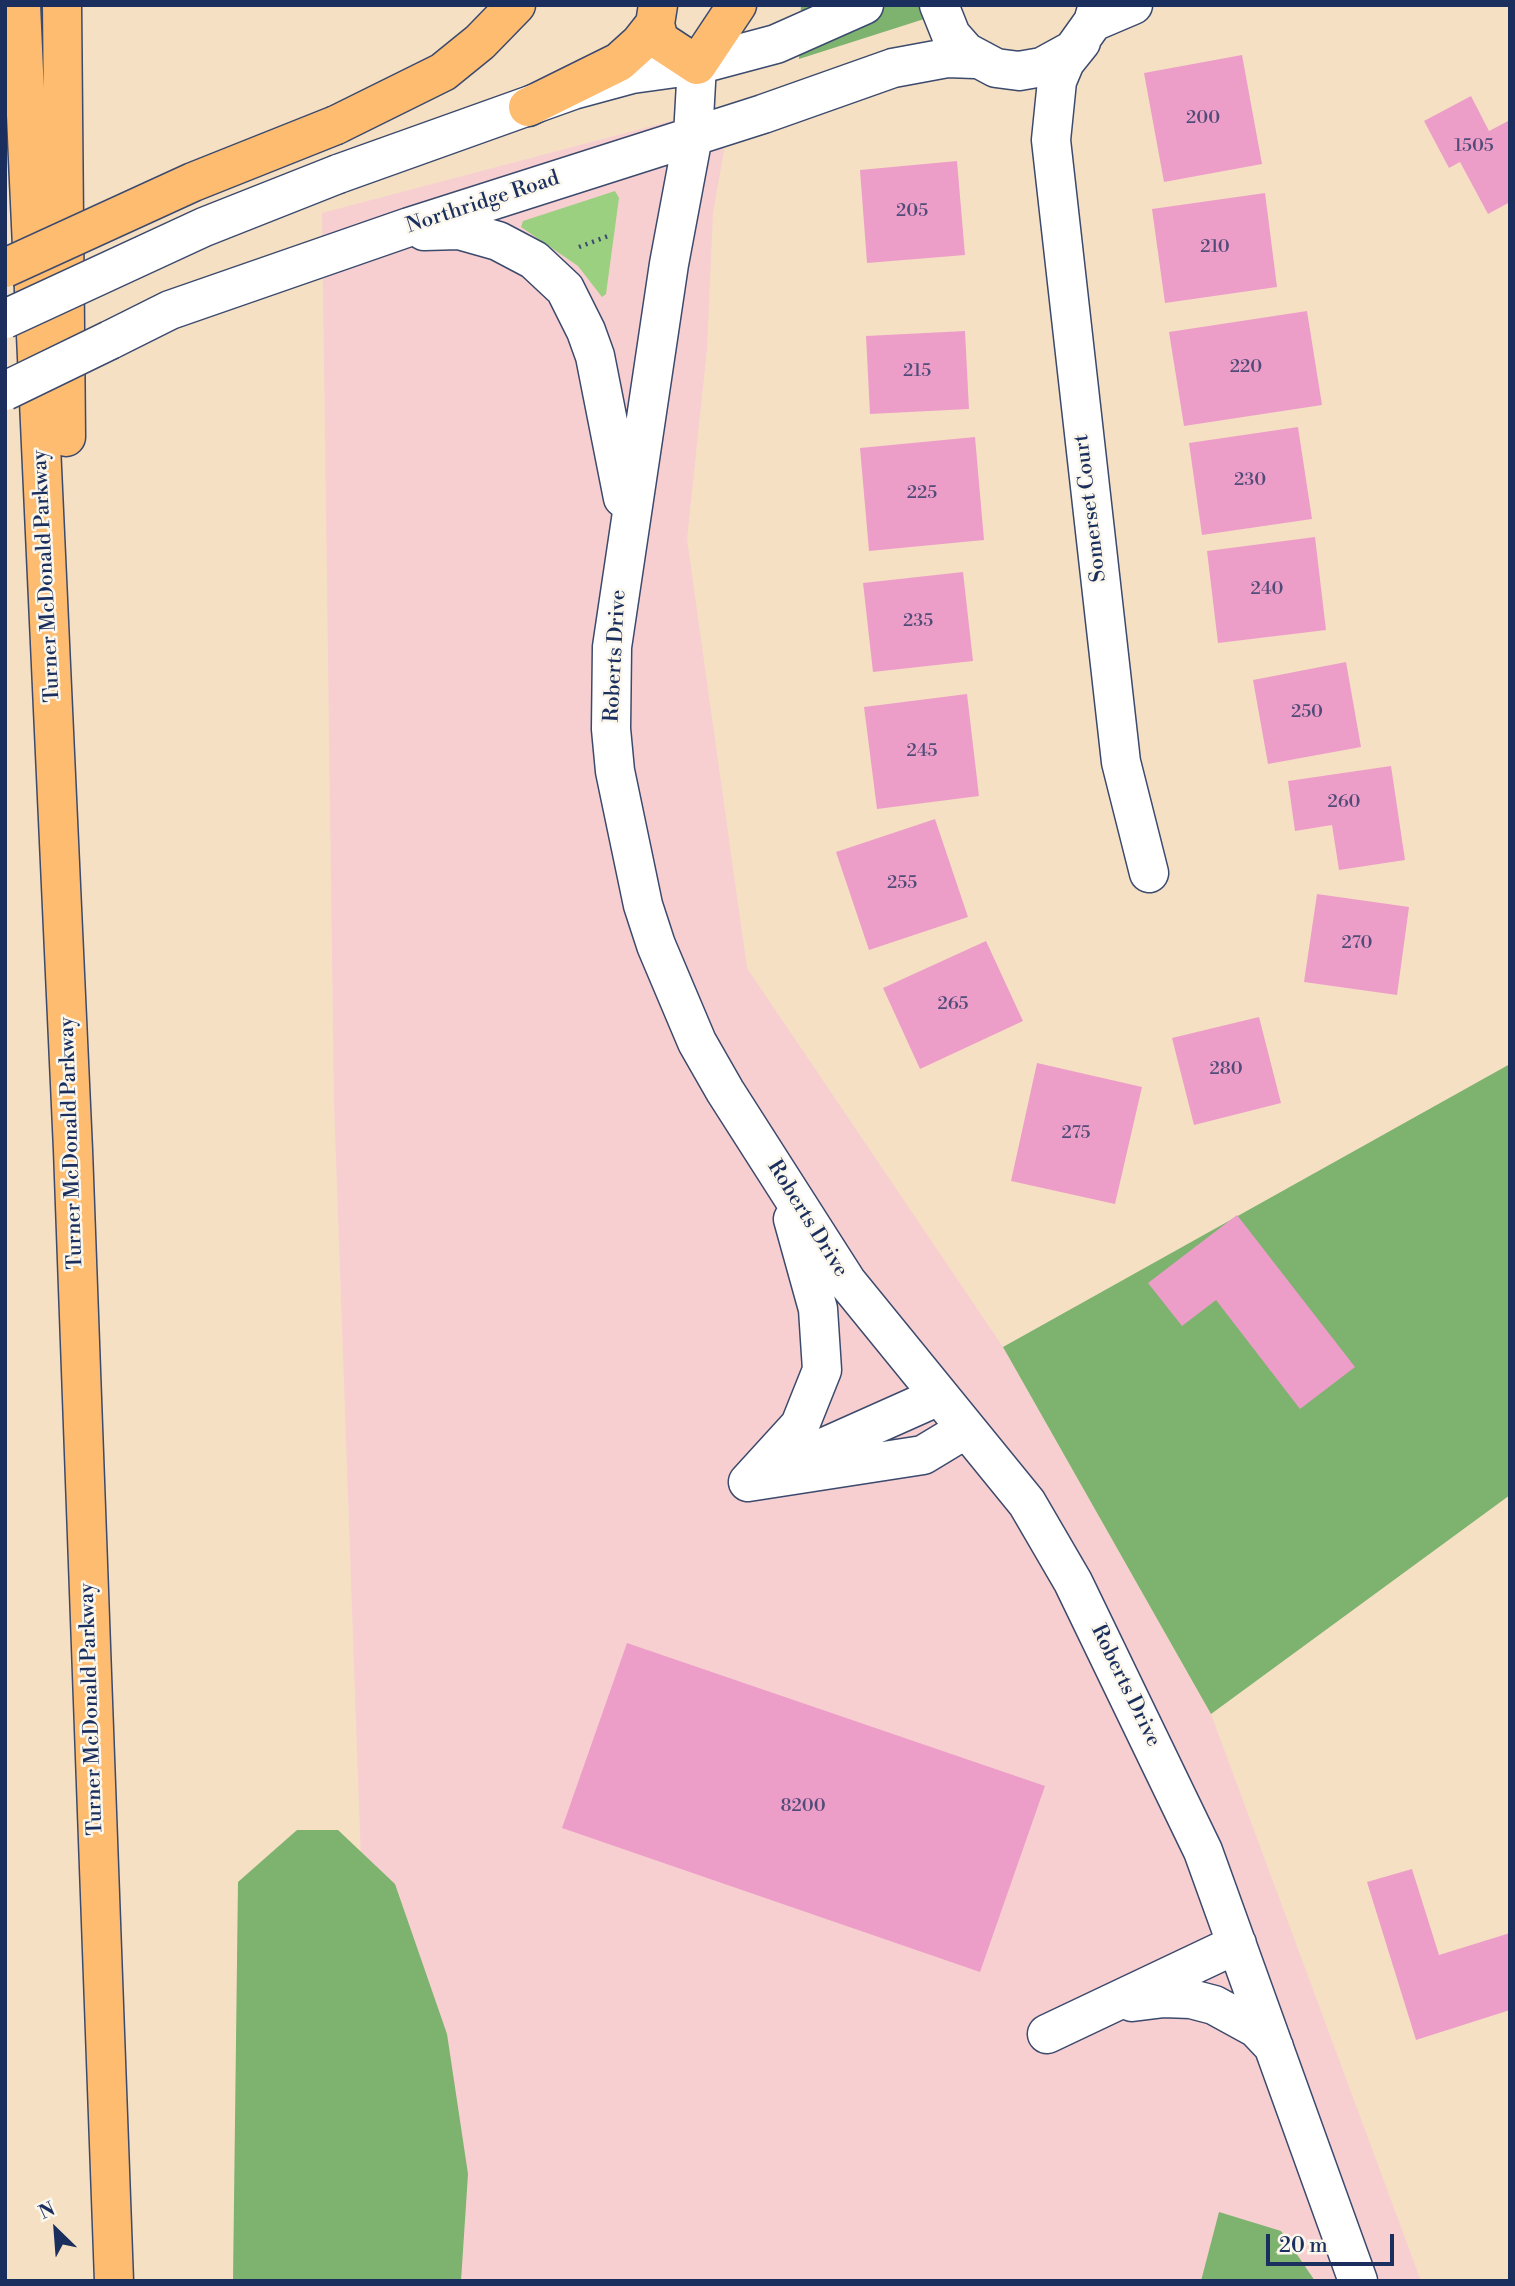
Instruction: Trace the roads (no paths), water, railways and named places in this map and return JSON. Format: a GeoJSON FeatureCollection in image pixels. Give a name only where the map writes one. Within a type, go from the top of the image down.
{"type":"FeatureCollection","features":[{"type":"Feature","properties":{"kind":"highway","name":"Turner McDonald Parkway"},"geometry":{"type":"LineString","coordinates":[[21,5],[74,1150],[114,2281]]}},
{"type":"Feature","properties":{"kind":"highway"},"geometry":{"type":"LineString","coordinates":[[62,5],[74,1150]]}},
{"type":"Feature","properties":{"kind":"highway"},"geometry":{"type":"LineString","coordinates":[[5,268],[193,182],[336,125],[443,72],[480,42],[516,5]]}},
{"type":"Feature","properties":{"kind":"highway"},"geometry":{"type":"LineString","coordinates":[[656,15],[659,40],[696,65],[737,5]]}},
{"type":"Feature","properties":{"kind":"highway"},"geometry":{"type":"LineString","coordinates":[[528,107],[619,62],[640,43],[656,15]]}},
{"type":"Feature","properties":{"kind":"street"},"geometry":{"type":"LineString","coordinates":[[5,319],[204,227],[338,174],[573,90],[632,74],[696,65],[776,44],[864,5]]}},
{"type":"Feature","properties":{"kind":"street"},"geometry":{"type":"LineString","coordinates":[[939,5],[951,35],[986,64]]}},
{"type":"Feature","properties":{"kind":"street","name":"Northridge Road"},"geometry":{"type":"LineString","coordinates":[[5,391],[170,310],[504,195],[693,136],[893,68],[922,61],[986,64],[1019,71],[1042,67],[1064,57],[1091,23],[1133,5]]}},
{"type":"Feature","properties":{"kind":"street","name":"Somerset Court"},"geometry":{"type":"LineString","coordinates":[[1091,23],[1065,62],[1056,81],[1051,140],[1121,762],[1149,873]]}},
{"type":"Feature","properties":{"kind":"street","name":"Somerset Court"},"geometry":{"type":"LineString","coordinates":[[986,64],[1043,123],[1051,140]]}},
{"type":"Feature","properties":{"kind":"street","name":"Roberts Drive"},"geometry":{"type":"LineString","coordinates":[[696,65],[693,136],[668,264],[614,625],[610,688],[615,771],[631,858],[656,945],[697,1042],[847,1282],[1027,1503],[1073,1582],[1203,1851],[1358,2281]]}},
{"type":"Feature","properties":{"kind":"street"},"geometry":{"type":"LineString","coordinates":[[341,253],[399,235],[459,230],[518,250],[549,272],[565,289],[576,309],[595,356],[629,527]]}},
{"type":"Feature","properties":{"kind":"street"},"geometry":{"type":"LineString","coordinates":[[748,1482],[800,1425],[822,1370],[818,1309],[782,1178]]}},
{"type":"Feature","properties":{"kind":"street"},"geometry":{"type":"LineString","coordinates":[[748,1482],[939,1396]]}},
{"type":"Feature","properties":{"kind":"street"},"geometry":{"type":"LineString","coordinates":[[748,1482],[923,1455],[966,1429]]}},
{"type":"Feature","properties":{"kind":"street"},"geometry":{"type":"LineString","coordinates":[[1047,2034],[1237,1944]]}},
{"type":"Feature","properties":{"kind":"street"},"geometry":{"type":"LineString","coordinates":[[1099,2010],[1135,2001],[1191,1999],[1237,2016],[1256,2028],[1276,2049]]}}]}
